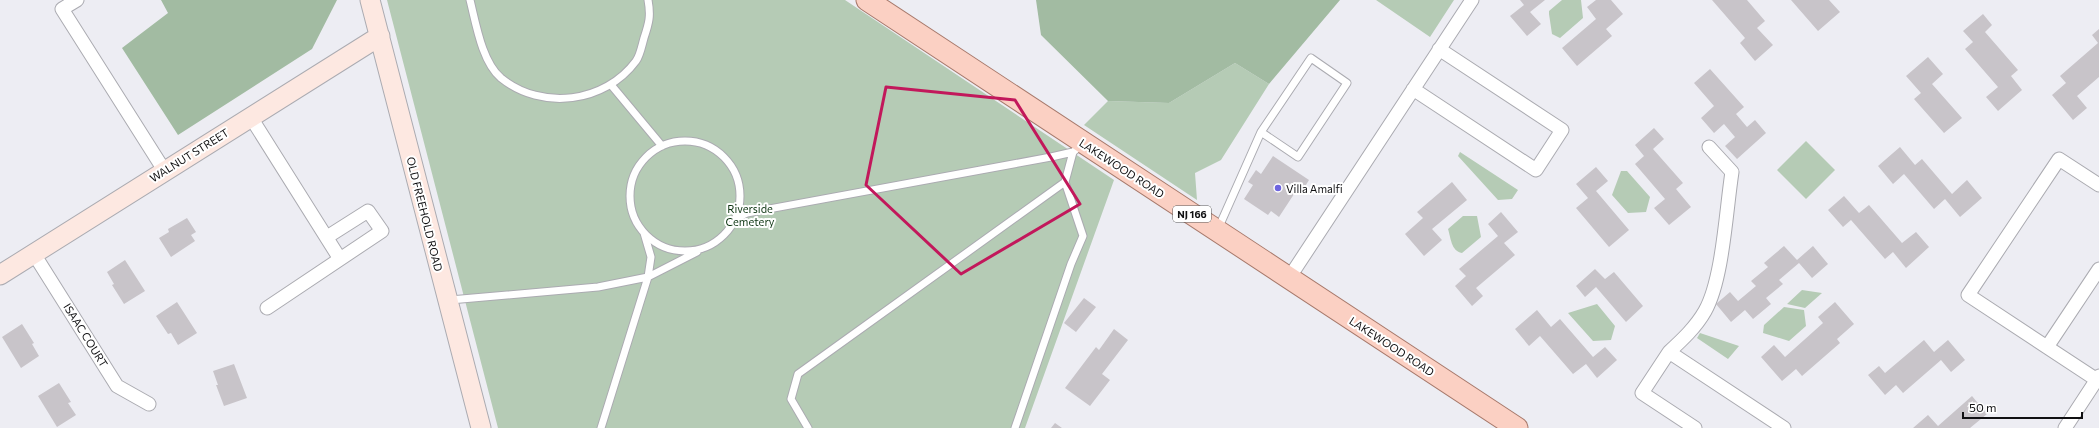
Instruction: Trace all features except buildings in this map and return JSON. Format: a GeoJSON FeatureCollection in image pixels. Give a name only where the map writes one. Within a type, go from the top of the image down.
{"type":"FeatureCollection","features":[{"type":"Feature","properties":{"kind":"main road","name":"LAKEWOOD ROAD"},"geometry":{"type":"LineString","coordinates":[[868,0],[1078,148],[1218,231],[1516,428]]}},
{"type":"Feature","properties":{"kind":"street"},"geometry":{"type":"LineString","coordinates":[[77,0],[62,9],[164,170]]}},
{"type":"Feature","properties":{"kind":"street","name":"OLD FREEHOLD ROAD"},"geometry":{"type":"LineString","coordinates":[[370,0],[481,428]]}},
{"type":"Feature","properties":{"kind":"street"},"geometry":{"type":"LineString","coordinates":[[1288,278],[1472,0]]}},
{"type":"Feature","properties":{"kind":"street","name":"WALNUT STREET"},"geometry":{"type":"LineString","coordinates":[[0,275],[164,170],[380,36]]}},
{"type":"Feature","properties":{"kind":"street"},"geometry":{"type":"LineString","coordinates":[[1413,89],[1536,170],[1562,130],[1440,49]]}},
{"type":"Feature","properties":{"kind":"street"},"geometry":{"type":"LineString","coordinates":[[250,116],[340,259]]}},
{"type":"Feature","properties":{"kind":"street"},"geometry":{"type":"LineString","coordinates":[[1695,428],[1642,393],[1669,352],[1688,334],[1705,310],[1717,278],[1732,172],[1709,147]]}},
{"type":"Feature","properties":{"kind":"street"},"geometry":{"type":"LineString","coordinates":[[2065,428],[2097,384],[2047,347],[1968,295],[2059,159],[2099,185]]}},
{"type":"Feature","properties":{"kind":"street"},"geometry":{"type":"LineString","coordinates":[[266,308],[382,231],[368,211],[327,237]]}},
{"type":"Feature","properties":{"kind":"street","name":"ISAAC COURT"},"geometry":{"type":"LineString","coordinates":[[34,254],[117,386],[149,404]]}},
{"type":"Feature","properties":{"kind":"street"},"geometry":{"type":"LineString","coordinates":[[2047,347],[2099,269]]}},
{"type":"Feature","properties":{"kind":"street"},"geometry":{"type":"LineString","coordinates":[[1669,352],[1784,428]]}},
{"type":"Feature","properties":{"kind":"lane"},"geometry":{"type":"LineString","coordinates":[[470,0],[484,53],[501,77],[531,95],[571,99],[612,86],[637,60],[651,16],[648,0]]}},
{"type":"Feature","properties":{"kind":"lane"},"geometry":{"type":"LineString","coordinates":[[1218,231],[1261,132],[1311,58],[1347,83],[1298,157],[1261,132]]}},
{"type":"Feature","properties":{"kind":"lane"},"geometry":{"type":"LineString","coordinates":[[612,86],[662,146]]}},
{"type":"Feature","properties":{"kind":"lane"},"geometry":{"type":"LineString","coordinates":[[447,300],[598,287],[648,277],[712,244],[726,233],[736,218],[740,200],[738,181],[730,164],[716,151],[699,143],[680,141],[662,146],[646,157],[636,171],[631,186],[630,203],[635,219],[644,233],[654,242],[667,248],[680,251],[694,250],[712,244]]}},
{"type":"Feature","properties":{"kind":"lane"},"geometry":{"type":"LineString","coordinates":[[808,428],[791,399],[798,374],[1065,182],[1078,148]]}},
{"type":"Feature","properties":{"kind":"lane"},"geometry":{"type":"LineString","coordinates":[[736,218],[747,213],[1078,148]]}},
{"type":"Feature","properties":{"kind":"lane"},"geometry":{"type":"LineString","coordinates":[[1015,428],[1071,264],[1083,236],[1065,182]]}},
{"type":"Feature","properties":{"kind":"lane"},"geometry":{"type":"LineString","coordinates":[[601,428],[648,277],[651,257],[644,233]]}},
{"type":"Feature","properties":{"kind":"highlighted area"},"geometry":{"type":"Polygon","coordinates":[[[886,87],[1015,100],[1080,204],[961,274],[866,185],[886,87]]]}},
{"type":"Feature","properties":{"kind":"green space"},"geometry":{"type":"Polygon","coordinates":[[[161,0],[337,0],[312,49],[178,135],[122,48],[168,13],[161,0]]]}},
{"type":"Feature","properties":{"kind":"green space","name":"Riverside Cemetery"},"geometry":{"type":"Polygon","coordinates":[[[387,0],[845,0],[1114,180],[1025,428],[498,428],[387,0]]]}},
{"type":"Feature","properties":{"kind":"green space"},"geometry":{"type":"Polygon","coordinates":[[[1036,0],[1340,0],[1269,84],[1235,63],[1169,103],[1108,101],[1041,35],[1036,0]]]}},
{"type":"Feature","properties":{"kind":"green space"},"geometry":{"type":"Polygon","coordinates":[[[1376,0],[1454,0],[1430,37],[1376,0]]]}},
{"type":"Feature","properties":{"kind":"green space"},"geometry":{"type":"Polygon","coordinates":[[[1562,0],[1581,0],[1583,18],[1560,38],[1552,34],[1549,11],[1562,0]]]}},
{"type":"Feature","properties":{"kind":"green space"},"geometry":{"type":"Polygon","coordinates":[[[1235,63],[1269,84],[1221,160],[1195,173],[1197,200],[1084,125],[1108,101],[1169,103],[1235,63]]]}},
{"type":"Feature","properties":{"kind":"green space"},"geometry":{"type":"Polygon","coordinates":[[[1806,141],[1835,170],[1806,199],[1777,170],[1806,141]]]}},
{"type":"Feature","properties":{"kind":"green space"},"geometry":{"type":"Polygon","coordinates":[[[1460,152],[1518,190],[1512,199],[1498,200],[1458,156],[1460,152]]]}},
{"type":"Feature","properties":{"kind":"green space"},"geometry":{"type":"Polygon","coordinates":[[[1621,171],[1627,171],[1650,197],[1646,212],[1628,213],[1612,195],[1621,171]]]}},
{"type":"Feature","properties":{"kind":"green space"},"geometry":{"type":"Polygon","coordinates":[[[1463,216],[1477,216],[1481,237],[1462,253],[1458,252],[1454,247],[1448,229],[1463,216]]]}},
{"type":"Feature","properties":{"kind":"green space"},"geometry":{"type":"Polygon","coordinates":[[[1802,290],[1822,293],[1805,308],[1787,304],[1802,290]]]}},
{"type":"Feature","properties":{"kind":"green space"},"geometry":{"type":"Polygon","coordinates":[[[1597,304],[1615,326],[1611,340],[1593,341],[1568,313],[1597,304]]]}},
{"type":"Feature","properties":{"kind":"green space"},"geometry":{"type":"Polygon","coordinates":[[[1784,307],[1804,310],[1806,326],[1789,341],[1763,333],[1764,325],[1784,307]]]}},
{"type":"Feature","properties":{"kind":"green space"},"geometry":{"type":"Polygon","coordinates":[[[1700,333],[1739,346],[1728,359],[1697,338],[1700,333]]]}},
{"type":"Feature","properties":{"kind":"place","name":"Villa Amalfi"},"geometry":{"type":"Point","coordinates":[1278,188]}}]}
